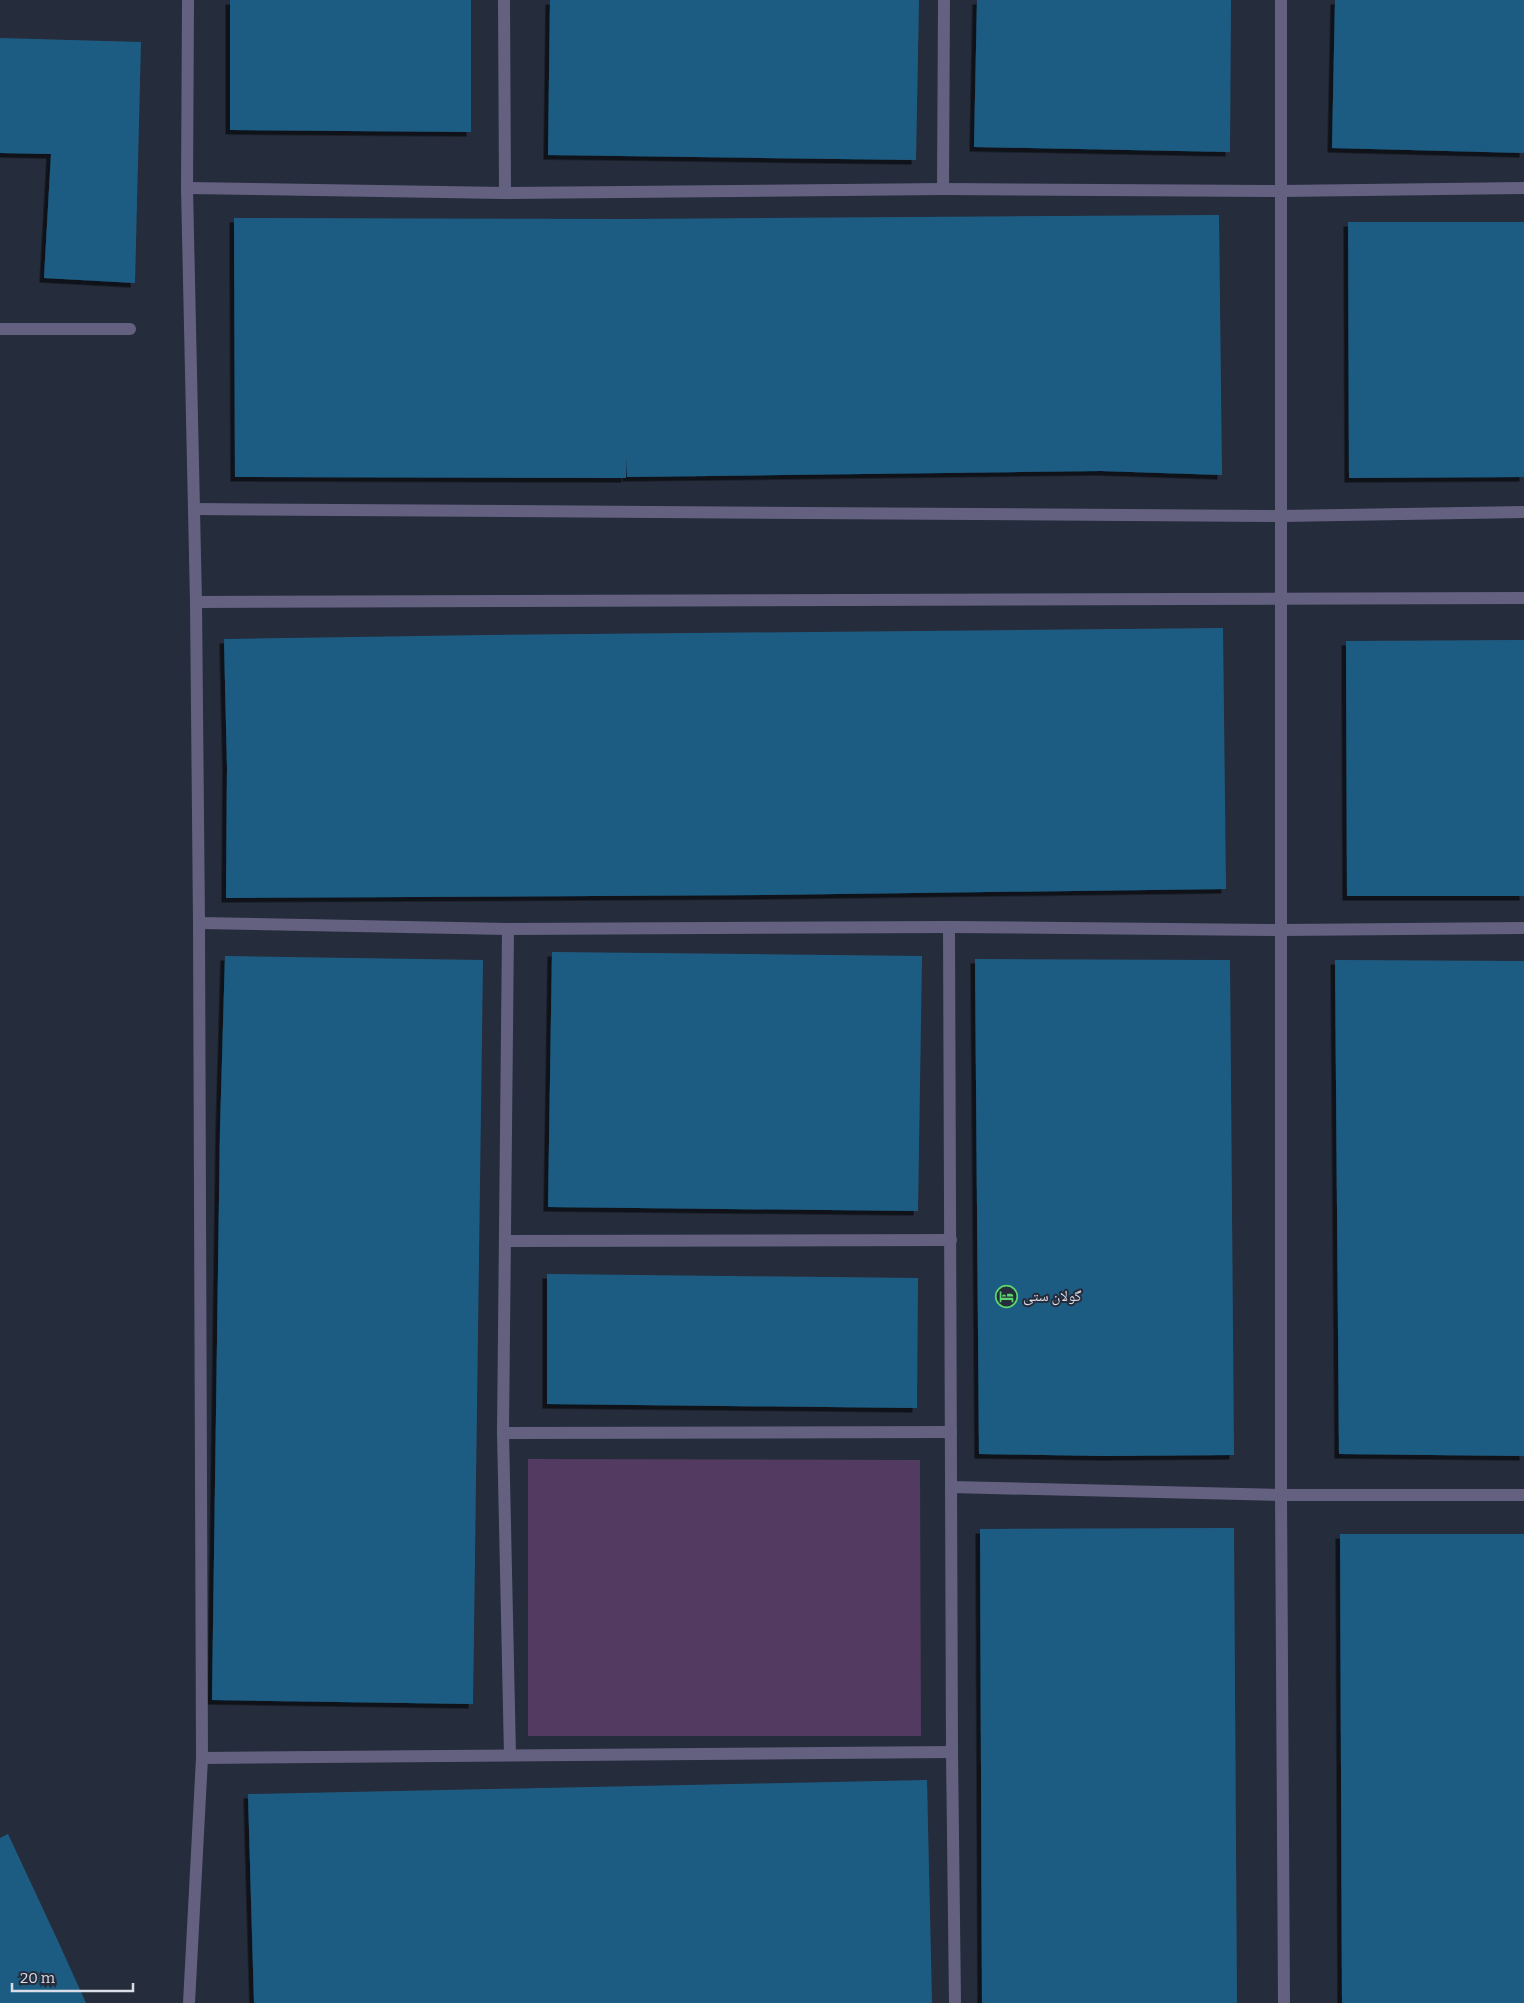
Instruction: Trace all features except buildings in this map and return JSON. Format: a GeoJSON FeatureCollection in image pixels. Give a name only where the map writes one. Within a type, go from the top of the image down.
{"type":"FeatureCollection","features":[{"type":"Feature","properties":{"kind":"street"},"geometry":{"type":"LineString","coordinates":[[188,0],[187,188],[196,602],[199,923],[202,1758],[189,2003]]}},
{"type":"Feature","properties":{"kind":"street"},"geometry":{"type":"LineString","coordinates":[[504,0],[505,194]]}},
{"type":"Feature","properties":{"kind":"street"},"geometry":{"type":"LineString","coordinates":[[943,188],[944,0]]}},
{"type":"Feature","properties":{"kind":"street"},"geometry":{"type":"LineString","coordinates":[[1281,0],[1281,1494],[1284,2003]]}},
{"type":"Feature","properties":{"kind":"street"},"geometry":{"type":"LineString","coordinates":[[187,188],[505,194],[943,188],[1281,190],[1524,188]]}},
{"type":"Feature","properties":{"kind":"street"},"geometry":{"type":"LineString","coordinates":[[0,329],[130,329]]}},
{"type":"Feature","properties":{"kind":"street"},"geometry":{"type":"LineString","coordinates":[[194,509],[1281,516],[1524,512]]}},
{"type":"Feature","properties":{"kind":"street"},"geometry":{"type":"LineString","coordinates":[[196,602],[1524,598]]}},
{"type":"Feature","properties":{"kind":"street"},"geometry":{"type":"LineString","coordinates":[[199,923],[508,929],[949,927],[1282,930],[1524,928]]}},
{"type":"Feature","properties":{"kind":"street"},"geometry":{"type":"LineString","coordinates":[[949,927],[952,1752],[955,2003]]}},
{"type":"Feature","properties":{"kind":"street"},"geometry":{"type":"LineString","coordinates":[[508,929],[503,1433],[510,1755]]}},
{"type":"Feature","properties":{"kind":"street"},"geometry":{"type":"LineString","coordinates":[[504,1241],[951,1240]]}},
{"type":"Feature","properties":{"kind":"street"},"geometry":{"type":"LineString","coordinates":[[503,1433],[951,1432]]}},
{"type":"Feature","properties":{"kind":"street"},"geometry":{"type":"LineString","coordinates":[[952,1487],[1281,1494],[1524,1495]]}},
{"type":"Feature","properties":{"kind":"street"},"geometry":{"type":"LineString","coordinates":[[202,1758],[952,1752]]}},
{"type":"Feature","properties":{"kind":"shaded area"},"geometry":{"type":"Polygon","coordinates":[[[528,1459],[920,1460],[921,1736],[528,1736],[528,1459]]]}},
{"type":"Feature","properties":{"kind":"place","name":"گولان ستی"},"geometry":{"type":"Point","coordinates":[1007,1296]}}]}
